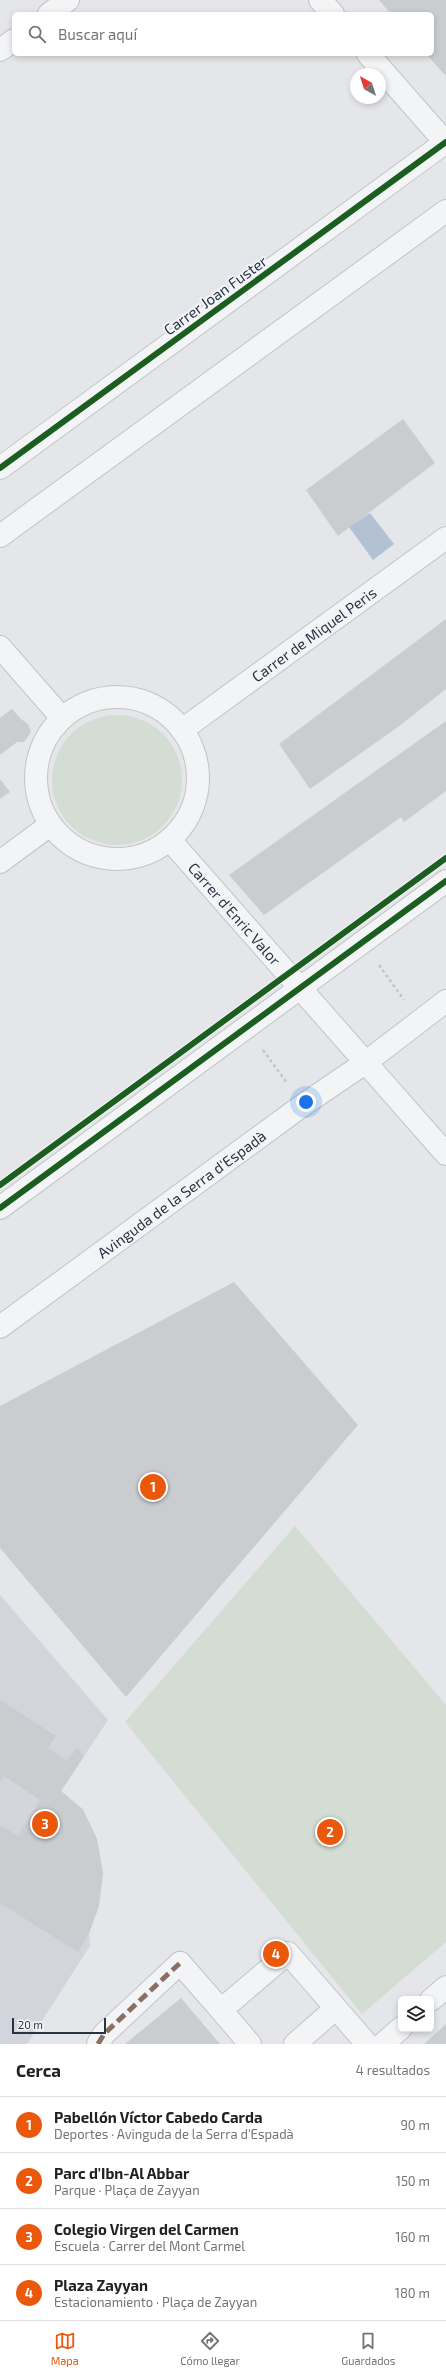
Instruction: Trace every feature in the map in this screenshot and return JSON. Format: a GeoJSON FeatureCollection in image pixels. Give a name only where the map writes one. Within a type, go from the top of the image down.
{"type":"FeatureCollection","features":[{"type":"Feature","properties":{"kind":"street"},"geometry":{"type":"LineString","coordinates":[[52,12],[68,0]]}},
{"type":"Feature","properties":{"kind":"street"},"geometry":{"type":"LineString","coordinates":[[320,0],[331,12]]}},
{"type":"Feature","properties":{"kind":"street"},"geometry":{"type":"LineString","coordinates":[[0,50],[12,41]]}},
{"type":"Feature","properties":{"kind":"street"},"geometry":{"type":"LineString","coordinates":[[370,56],[446,143]]}},
{"type":"Feature","properties":{"kind":"street","name":"Carrer Joan Fuster"},"geometry":{"type":"LineString","coordinates":[[0,468],[446,143]]}},
{"type":"Feature","properties":{"kind":"street"},"geometry":{"type":"LineString","coordinates":[[0,536],[446,211]]}},
{"type":"Feature","properties":{"kind":"street","name":"Carrer de Miquel Peris"},"geometry":{"type":"LineString","coordinates":[[182,730],[446,538]]}},
{"type":"Feature","properties":{"kind":"street"},"geometry":{"type":"LineString","coordinates":[[0,648],[62,718]]}},
{"type":"Feature","properties":{"kind":"street"},"geometry":{"type":"LineString","coordinates":[[111,697],[131,699],[138,700],[163,711],[182,730],[193,751],[198,775],[195,799],[185,821],[170,840],[146,854],[120,860],[93,856],[69,844],[50,825],[39,804],[35,781],[38,758],[44,743],[62,718],[85,704],[111,697]]}},
{"type":"Feature","properties":{"kind":"street"},"geometry":{"type":"LineString","coordinates":[[0,862],[50,825]]}},
{"type":"Feature","properties":{"kind":"street","name":"Carrer d'Enric Valor"},"geometry":{"type":"LineString","coordinates":[[170,840],[300,988]]}},
{"type":"Feature","properties":{"kind":"street"},"geometry":{"type":"LineString","coordinates":[[0,1208],[446,881]]}},
{"type":"Feature","properties":{"kind":"street"},"geometry":{"type":"LineString","coordinates":[[300,988],[446,1154]]}},
{"type":"Feature","properties":{"kind":"street","name":"Avinguda de la Serra d'Espadà"},"geometry":{"type":"LineString","coordinates":[[0,1327],[303,1106],[365,1063],[446,1001]]}},
{"type":"Feature","properties":{"kind":"street"},"geometry":{"type":"LineString","coordinates":[[221,2010],[288,1953],[367,2044]]}},
{"type":"Feature","properties":{"kind":"street"},"geometry":{"type":"LineString","coordinates":[[98,2044],[104,2034],[180,1963],[250,2044]]}},
{"type":"Feature","properties":{"kind":"street"},"geometry":{"type":"LineString","coordinates":[[434,1997],[446,1987]]}},
{"type":"Feature","properties":{"kind":"street"},"geometry":{"type":"LineString","coordinates":[[295,2044],[335,2008]]}},
{"type":"Feature","properties":{"kind":"street"},"geometry":{"type":"LineString","coordinates":[[383,2044],[398,2031]]}},
{"type":"Feature","properties":{"kind":"path"},"geometry":{"type":"LineString","coordinates":[[363,942],[418,1021]]}},
{"type":"Feature","properties":{"kind":"path"},"geometry":{"type":"LineString","coordinates":[[247,1027],[303,1106]]}},
{"type":"Feature","properties":{"kind":"shaded area"},"geometry":{"type":"Polygon","coordinates":[[[117,715],[130,716],[142,720],[163,734],[177,755],[181,767],[181,793],[177,805],[163,826],[142,840],[130,844],[117,845],[104,844],[92,840],[71,826],[57,805],[53,793],[52,780],[53,767],[57,755],[71,734],[92,720],[104,716],[117,715]]]}},
{"type":"Feature","properties":{"kind":"shaded area"},"geometry":{"type":"Polygon","coordinates":[[[295,1526],[446,1705],[446,1942],[362,2014],[125,1722],[295,1526]]]}},
{"type":"Feature","properties":{"kind":"shaded area"},"geometry":{"type":"Polygon","coordinates":[[[0,1595],[108,1720],[61,1791],[83,1809],[97,1839],[103,1873],[99,1906],[89,1933],[90,1946],[27,2044],[0,2044],[0,1595]]]}},
{"type":"Feature","properties":{"kind":"water"},"geometry":{"type":"Polygon","coordinates":[[[370,513],[394,544],[373,560],[349,527],[370,513]]]}},
{"type":"Feature","properties":{"kind":"building"},"geometry":{"type":"Polygon","coordinates":[[[379,0],[446,0],[446,76],[428,56],[434,56],[434,12],[389,12],[379,0]]]}},
{"type":"Feature","properties":{"kind":"building"},"geometry":{"type":"Polygon","coordinates":[[[403,419],[435,463],[338,536],[306,490],[403,419]]]}},
{"type":"Feature","properties":{"kind":"building"},"geometry":{"type":"Polygon","coordinates":[[[446,619],[446,689],[398,727],[310,789],[279,744],[446,619]]]}},
{"type":"Feature","properties":{"kind":"building"},"geometry":{"type":"Polygon","coordinates":[[[12,709],[28,724],[31,732],[24,742],[17,742],[0,755],[0,718],[12,709]]]}},
{"type":"Feature","properties":{"kind":"building"},"geometry":{"type":"Polygon","coordinates":[[[446,721],[446,791],[404,822],[401,817],[264,915],[229,875],[446,721]]]}},
{"type":"Feature","properties":{"kind":"building"},"geometry":{"type":"Polygon","coordinates":[[[0,779],[10,792],[0,799],[0,779]]]}},
{"type":"Feature","properties":{"kind":"building"},"geometry":{"type":"Polygon","coordinates":[[[234,1282],[358,1425],[126,1697],[0,1548],[0,1406],[234,1282]]]}},
{"type":"Feature","properties":{"kind":"building"},"geometry":{"type":"Polygon","coordinates":[[[0,1700],[56,1736],[48,1748],[67,1761],[77,1748],[84,1756],[61,1791],[83,1810],[97,1839],[103,1873],[99,1906],[89,1933],[78,1952],[0,1903],[0,1825],[18,1836],[40,1800],[4,1776],[0,1782],[0,1700]]]}},
{"type":"Feature","properties":{"kind":"building"},"geometry":{"type":"Polygon","coordinates":[[[181,1998],[220,2044],[125,2044],[181,1998]]]}},
{"type":"Feature","properties":{"kind":"building"},"geometry":{"type":"Polygon","coordinates":[[[446,2024],[446,2044],[424,2044],[446,2024]]]}},
{"type":"Feature","properties":{"kind":"marked path"},"geometry":{"type":"LineString","coordinates":[[98,2044],[104,2034],[180,1963]]}},
{"type":"Feature","properties":{"kind":"cycle path"},"geometry":{"type":"LineString","coordinates":[[0,468],[446,142]]}},
{"type":"Feature","properties":{"kind":"cycle path"},"geometry":{"type":"LineString","coordinates":[[0,1185],[446,858]]}},
{"type":"Feature","properties":{"kind":"cycle path"},"geometry":{"type":"LineString","coordinates":[[0,1208],[446,881]]}},
{"type":"Feature","properties":{"kind":"place","name":"Pabellón Víctor Cabedo Carda"},"geometry":{"type":"Point","coordinates":[153,1487]}},
{"type":"Feature","properties":{"kind":"place","name":"Colegio Virgen del Carmen"},"geometry":{"type":"Point","coordinates":[45,1824]}},
{"type":"Feature","properties":{"kind":"place","name":"Parc d'Ibn-Al Abbar"},"geometry":{"type":"Point","coordinates":[330,1832]}},
{"type":"Feature","properties":{"kind":"place","name":"Plaza Zayyan"},"geometry":{"type":"Point","coordinates":[276,1954]}}]}
